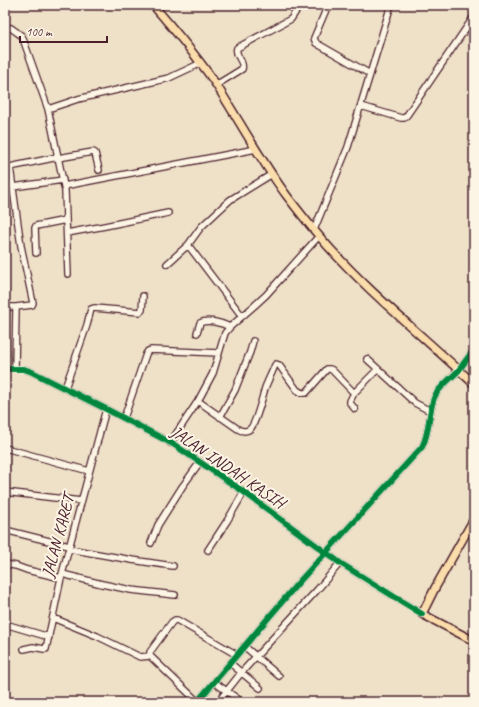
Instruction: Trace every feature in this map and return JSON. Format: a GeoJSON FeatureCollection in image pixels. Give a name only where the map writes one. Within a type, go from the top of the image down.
{"type":"FeatureCollection","features":[{"type":"Feature","properties":{"kind":"main road"},"geometry":{"type":"LineString","coordinates":[[157,6],[201,63],[286,195],[319,236],[384,303],[474,384]]}},
{"type":"Feature","properties":{"kind":"main road"},"geometry":{"type":"LineString","coordinates":[[474,519],[422,614],[474,641]]}},
{"type":"Feature","properties":{"kind":"street"},"geometry":{"type":"LineString","coordinates":[[216,85],[242,69],[243,63],[236,53],[237,48],[291,19],[300,5]]}},
{"type":"Feature","properties":{"kind":"street"},"geometry":{"type":"LineString","coordinates":[[328,5],[314,38],[316,43],[370,74]]}},
{"type":"Feature","properties":{"kind":"street"},"geometry":{"type":"LineString","coordinates":[[314,230],[348,147],[391,5]]}},
{"type":"Feature","properties":{"kind":"street"},"geometry":{"type":"LineString","coordinates":[[361,106],[404,118],[474,18]]}},
{"type":"Feature","properties":{"kind":"street"},"geometry":{"type":"LineString","coordinates":[[11,28],[22,36],[48,109],[63,183],[66,214],[68,274]]}},
{"type":"Feature","properties":{"kind":"street"},"geometry":{"type":"LineString","coordinates":[[48,109],[78,99],[170,78],[201,63]]}},
{"type":"Feature","properties":{"kind":"street"},"geometry":{"type":"LineString","coordinates":[[13,187],[63,183],[256,149]]}},
{"type":"Feature","properties":{"kind":"street"},"geometry":{"type":"LineString","coordinates":[[5,307],[32,305],[33,303],[21,246],[13,187],[6,166],[93,152],[96,156],[99,170]]}},
{"type":"Feature","properties":{"kind":"street"},"geometry":{"type":"LineString","coordinates":[[167,264],[188,245],[201,227],[230,200],[272,174]]}},
{"type":"Feature","properties":{"kind":"street"},"geometry":{"type":"LineString","coordinates":[[67,233],[168,213]]}},
{"type":"Feature","properties":{"kind":"street"},"geometry":{"type":"LineString","coordinates":[[36,254],[36,226],[66,220]]}},
{"type":"Feature","properties":{"kind":"street"},"geometry":{"type":"LineString","coordinates":[[170,443],[198,401],[213,373],[225,333],[266,295],[319,236]]}},
{"type":"Feature","properties":{"kind":"street"},"geometry":{"type":"LineString","coordinates":[[188,245],[242,316]]}},
{"type":"Feature","properties":{"kind":"street"},"geometry":{"type":"LineString","coordinates":[[65,388],[87,325],[91,309],[140,312],[142,310],[143,296]]}},
{"type":"Feature","properties":{"kind":"street"},"geometry":{"type":"LineString","coordinates":[[15,368],[16,307]]}},
{"type":"Feature","properties":{"kind":"street"},"geometry":{"type":"LineString","coordinates":[[198,333],[200,323],[202,322],[221,323],[230,327]]}},
{"type":"Feature","properties":{"kind":"street"},"geometry":{"type":"LineString","coordinates":[[220,417],[235,390],[253,342]]}},
{"type":"Feature","properties":{"kind":"street"},"geometry":{"type":"LineString","coordinates":[[52,618],[97,636],[140,657],[150,656],[198,701],[298,583],[422,447],[428,433],[430,412],[434,397],[442,386],[459,370],[474,350]]}},
{"type":"Feature","properties":{"kind":"street"},"geometry":{"type":"LineString","coordinates":[[124,418],[148,351],[219,353]]}},
{"type":"Feature","properties":{"kind":"street"},"geometry":{"type":"LineString","coordinates":[[368,360],[415,403],[430,412]]}},
{"type":"Feature","properties":{"kind":"street"},"geometry":{"type":"LineString","coordinates":[[198,401],[238,429],[242,431],[250,429],[255,420],[266,387],[276,364],[279,365],[302,393],[306,393],[327,369],[332,370],[354,393]]}},
{"type":"Feature","properties":{"kind":"street","name":"JALAN INDAH KASIH"},"geometry":{"type":"LineString","coordinates":[[5,369],[15,368],[32,372],[170,443],[244,492],[326,554],[422,614]]}},
{"type":"Feature","properties":{"kind":"street"},"geometry":{"type":"LineString","coordinates":[[355,409],[350,402],[354,393],[378,369]]}},
{"type":"Feature","properties":{"kind":"street","name":"JALAN KARET"},"geometry":{"type":"LineString","coordinates":[[49,637],[61,576],[106,409]]}},
{"type":"Feature","properties":{"kind":"street"},"geometry":{"type":"LineString","coordinates":[[5,448],[89,471]]}},
{"type":"Feature","properties":{"kind":"street"},"geometry":{"type":"LineString","coordinates":[[151,543],[158,525],[200,462]]}},
{"type":"Feature","properties":{"kind":"street"},"geometry":{"type":"LineString","coordinates":[[5,492],[81,501]]}},
{"type":"Feature","properties":{"kind":"street"},"geometry":{"type":"LineString","coordinates":[[208,550],[244,492]]}},
{"type":"Feature","properties":{"kind":"street"},"geometry":{"type":"LineString","coordinates":[[5,530],[69,547],[132,560],[173,566]]}},
{"type":"Feature","properties":{"kind":"street"},"geometry":{"type":"LineString","coordinates":[[218,702],[241,673],[340,563]]}},
{"type":"Feature","properties":{"kind":"street"},"geometry":{"type":"LineString","coordinates":[[5,564],[27,570],[131,590],[175,595]]}},
{"type":"Feature","properties":{"kind":"street"},"geometry":{"type":"LineString","coordinates":[[150,656],[150,652],[174,620],[177,620],[237,655]]}},
{"type":"Feature","properties":{"kind":"street"},"geometry":{"type":"LineString","coordinates":[[5,624],[49,637],[46,649],[33,647],[24,649]]}},
{"type":"Feature","properties":{"kind":"street"},"geometry":{"type":"LineString","coordinates":[[244,646],[279,676]]}},
{"type":"Feature","properties":{"kind":"street"},"geometry":{"type":"LineString","coordinates":[[230,663],[260,688]]}},
{"type":"Feature","properties":{"kind":"street"},"geometry":{"type":"LineString","coordinates":[[214,682],[242,702]]}},
{"type":"Feature","properties":{"kind":"cycle path"},"geometry":{"type":"LineString","coordinates":[[197,702],[298,583],[422,447],[425,441],[432,404],[436,394],[459,370],[474,350]]}},
{"type":"Feature","properties":{"kind":"cycle path"},"geometry":{"type":"LineString","coordinates":[[5,369],[24,369],[32,372],[173,444],[244,492],[340,563],[422,614]]}}]}
